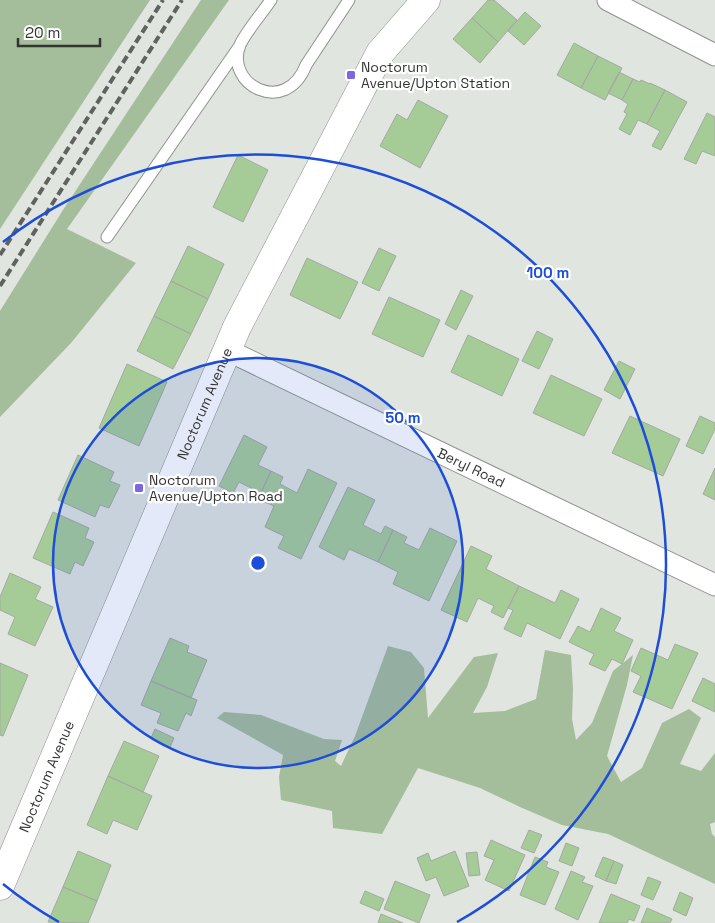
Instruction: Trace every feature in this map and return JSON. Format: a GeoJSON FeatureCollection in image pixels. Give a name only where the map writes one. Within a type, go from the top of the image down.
{"type":"FeatureCollection","features":[{"type":"Feature","properties":{"kind":"street","name":"Noctorum Avenue"},"geometry":{"type":"LineString","coordinates":[[0,886],[242,318],[380,54],[426,0]]}},
{"type":"Feature","properties":{"kind":"street"},"geometry":{"type":"LineString","coordinates":[[608,0],[715,55]]}},
{"type":"Feature","properties":{"kind":"street","name":"Beryl Road"},"geometry":{"type":"LineString","coordinates":[[227,350],[715,585]]}},
{"type":"Feature","properties":{"kind":"lane"},"geometry":{"type":"LineString","coordinates":[[107,237],[271,0]]}},
{"type":"Feature","properties":{"kind":"lane"},"geometry":{"type":"LineString","coordinates":[[240,45],[238,56],[239,68],[244,78],[252,86],[262,91],[274,93],[285,90],[302,76],[306,65],[348,0]]}},
{"type":"Feature","properties":{"kind":"green space"},"geometry":{"type":"Polygon","coordinates":[[[0,0],[150,0],[0,229],[0,0]]]}},
{"type":"Feature","properties":{"kind":"green space"},"geometry":{"type":"Polygon","coordinates":[[[201,0],[229,0],[67,229],[136,263],[71,343],[0,417],[0,311],[63,210],[201,0]]]}},
{"type":"Feature","properties":{"kind":"green space"},"geometry":{"type":"Polygon","coordinates":[[[388,646],[411,652],[424,668],[428,718],[474,657],[498,653],[487,687],[473,713],[505,711],[536,699],[545,650],[571,655],[572,719],[576,740],[592,723],[613,671],[633,655],[627,685],[607,756],[621,782],[642,768],[662,723],[689,709],[701,718],[680,764],[701,771],[715,753],[715,822],[710,824],[712,834],[715,837],[715,884],[608,834],[562,825],[480,788],[418,768],[382,834],[333,828],[332,811],[281,800],[279,777],[283,755],[217,718],[224,712],[261,715],[324,739],[342,740],[335,761],[341,766],[355,736],[388,646]]]}},
{"type":"Feature","properties":{"kind":"building"},"geometry":{"type":"Polygon","coordinates":[[[488,0],[494,0],[517,20],[498,42],[472,18],[488,0]]]}},
{"type":"Feature","properties":{"kind":"building"},"geometry":{"type":"Polygon","coordinates":[[[525,12],[541,26],[524,45],[508,31],[525,12]]]}},
{"type":"Feature","properties":{"kind":"building"},"geometry":{"type":"Polygon","coordinates":[[[472,18],[498,42],[480,63],[453,39],[472,18]]]}},
{"type":"Feature","properties":{"kind":"building"},"geometry":{"type":"Polygon","coordinates":[[[574,43],[598,56],[581,88],[557,75],[574,43]]]}},
{"type":"Feature","properties":{"kind":"building"},"geometry":{"type":"Polygon","coordinates":[[[598,56],[622,68],[605,100],[581,88],[598,56]]]}},
{"type":"Feature","properties":{"kind":"building"},"geometry":{"type":"Polygon","coordinates":[[[619,72],[633,79],[622,100],[608,93],[619,72]]]}},
{"type":"Feature","properties":{"kind":"building"},"geometry":{"type":"Polygon","coordinates":[[[633,79],[650,83],[665,90],[647,124],[638,120],[630,135],[619,129],[627,114],[624,112],[628,104],[622,100],[633,79]]]}},
{"type":"Feature","properties":{"kind":"building"},"geometry":{"type":"Polygon","coordinates":[[[665,90],[687,102],[661,150],[652,146],[660,131],[647,124],[665,90]]]}},
{"type":"Feature","properties":{"kind":"building"},"geometry":{"type":"Polygon","coordinates":[[[418,100],[448,116],[420,168],[380,146],[397,114],[407,120],[418,100]]]}},
{"type":"Feature","properties":{"kind":"building"},"geometry":{"type":"Polygon","coordinates":[[[707,113],[715,117],[715,156],[702,151],[696,164],[684,159],[707,113]]]}},
{"type":"Feature","properties":{"kind":"building"},"geometry":{"type":"Polygon","coordinates":[[[238,155],[268,170],[243,222],[213,207],[238,155]]]}},
{"type":"Feature","properties":{"kind":"building"},"geometry":{"type":"Polygon","coordinates":[[[188,246],[224,264],[208,299],[171,281],[188,246]]]}},
{"type":"Feature","properties":{"kind":"building"},"geometry":{"type":"Polygon","coordinates":[[[379,248],[396,256],[379,291],[362,283],[379,248]]]}},
{"type":"Feature","properties":{"kind":"building"},"geometry":{"type":"Polygon","coordinates":[[[307,258],[358,282],[340,319],[290,295],[307,258]]]}},
{"type":"Feature","properties":{"kind":"building"},"geometry":{"type":"Polygon","coordinates":[[[171,281],[208,299],[191,334],[154,316],[171,281]]]}},
{"type":"Feature","properties":{"kind":"building"},"geometry":{"type":"Polygon","coordinates":[[[461,290],[473,296],[456,330],[445,324],[461,290]]]}},
{"type":"Feature","properties":{"kind":"building"},"geometry":{"type":"Polygon","coordinates":[[[389,297],[440,320],[423,357],[372,334],[389,297]]]}},
{"type":"Feature","properties":{"kind":"building"},"geometry":{"type":"Polygon","coordinates":[[[154,316],[191,334],[173,369],[137,351],[154,316]]]}},
{"type":"Feature","properties":{"kind":"building"},"geometry":{"type":"Polygon","coordinates":[[[537,331],[553,339],[539,369],[522,361],[537,331]]]}},
{"type":"Feature","properties":{"kind":"building"},"geometry":{"type":"Polygon","coordinates":[[[468,335],[519,359],[502,396],[451,372],[468,335]]]}},
{"type":"Feature","properties":{"kind":"building"},"geometry":{"type":"Polygon","coordinates":[[[619,361],[635,369],[620,399],[604,390],[619,361]]]}},
{"type":"Feature","properties":{"kind":"building"},"geometry":{"type":"Polygon","coordinates":[[[127,364],[167,382],[139,446],[99,428],[127,364]]]}},
{"type":"Feature","properties":{"kind":"building"},"geometry":{"type":"Polygon","coordinates":[[[551,375],[602,399],[584,436],[533,413],[551,375]]]}},
{"type":"Feature","properties":{"kind":"building"},"geometry":{"type":"Polygon","coordinates":[[[630,416],[680,439],[663,476],[612,453],[630,416]]]}},
{"type":"Feature","properties":{"kind":"building"},"geometry":{"type":"Polygon","coordinates":[[[700,416],[715,423],[715,429],[703,454],[686,446],[700,416]]]}},
{"type":"Feature","properties":{"kind":"building"},"geometry":{"type":"Polygon","coordinates":[[[244,435],[267,447],[258,465],[271,471],[261,493],[239,482],[233,493],[219,486],[244,435]]]}},
{"type":"Feature","properties":{"kind":"building"},"geometry":{"type":"Polygon","coordinates":[[[78,455],[114,472],[110,481],[120,485],[109,508],[100,505],[95,517],[58,500],[78,455]]]}},
{"type":"Feature","properties":{"kind":"building"},"geometry":{"type":"Polygon","coordinates":[[[715,468],[715,500],[703,494],[715,468]]]}},
{"type":"Feature","properties":{"kind":"building"},"geometry":{"type":"Polygon","coordinates":[[[308,469],[337,483],[301,559],[278,548],[284,536],[265,527],[274,506],[258,499],[271,471],[283,477],[280,484],[297,493],[308,469]]]}},
{"type":"Feature","properties":{"kind":"building"},"geometry":{"type":"Polygon","coordinates":[[[348,487],[375,500],[363,525],[381,534],[385,526],[393,530],[378,562],[349,549],[344,560],[319,547],[348,487]]]}},
{"type":"Feature","properties":{"kind":"building"},"geometry":{"type":"Polygon","coordinates":[[[53,512],[89,528],[85,538],[94,542],[83,566],[75,562],[70,574],[33,558],[53,512]]]}},
{"type":"Feature","properties":{"kind":"building"},"geometry":{"type":"Polygon","coordinates":[[[430,528],[457,541],[429,601],[393,584],[398,572],[378,562],[393,530],[407,537],[404,543],[419,550],[430,528]]]}},
{"type":"Feature","properties":{"kind":"building"},"geometry":{"type":"Polygon","coordinates":[[[471,546],[492,556],[486,569],[519,586],[503,618],[491,612],[494,606],[478,598],[467,622],[441,610],[471,546]]]}},
{"type":"Feature","properties":{"kind":"building"},"geometry":{"type":"Polygon","coordinates":[[[10,573],[41,587],[35,599],[53,607],[35,646],[8,634],[15,617],[0,610],[0,597],[10,573]]]}},
{"type":"Feature","properties":{"kind":"building"},"geometry":{"type":"Polygon","coordinates":[[[519,586],[555,603],[561,590],[579,599],[560,639],[527,623],[521,637],[504,629],[513,610],[508,608],[519,586]]]}},
{"type":"Feature","properties":{"kind":"building"},"geometry":{"type":"Polygon","coordinates":[[[601,608],[621,618],[614,631],[633,640],[622,664],[612,659],[605,671],[589,664],[594,654],[569,642],[578,626],[590,632],[601,608]]]}},
{"type":"Feature","properties":{"kind":"building"},"geometry":{"type":"Polygon","coordinates":[[[170,638],[189,646],[187,652],[207,660],[191,698],[151,681],[170,638]]]}},
{"type":"Feature","properties":{"kind":"building"},"geometry":{"type":"Polygon","coordinates":[[[675,644],[698,653],[672,709],[633,692],[641,676],[631,671],[641,648],[668,660],[675,644]]]}},
{"type":"Feature","properties":{"kind":"building"},"geometry":{"type":"Polygon","coordinates":[[[0,663],[28,675],[3,736],[0,735],[0,663]]]}},
{"type":"Feature","properties":{"kind":"building"},"geometry":{"type":"Polygon","coordinates":[[[703,678],[715,684],[715,712],[692,701],[703,678]]]}},
{"type":"Feature","properties":{"kind":"building"},"geometry":{"type":"Polygon","coordinates":[[[151,681],[197,700],[191,716],[186,713],[178,731],[157,723],[161,713],[141,705],[151,681]]]}},
{"type":"Feature","properties":{"kind":"building"},"geometry":{"type":"Polygon","coordinates":[[[155,729],[174,738],[170,747],[151,738],[155,729]]]}},
{"type":"Feature","properties":{"kind":"building"},"geometry":{"type":"Polygon","coordinates":[[[124,741],[159,756],[143,792],[108,776],[124,741]]]}},
{"type":"Feature","properties":{"kind":"building"},"geometry":{"type":"Polygon","coordinates":[[[108,776],[152,796],[137,830],[113,820],[107,834],[87,825],[108,776]]]}},
{"type":"Feature","properties":{"kind":"building"},"geometry":{"type":"Polygon","coordinates":[[[529,830],[542,835],[534,853],[521,848],[529,830]]]}},
{"type":"Feature","properties":{"kind":"building"},"geometry":{"type":"Polygon","coordinates":[[[491,840],[525,855],[509,891],[485,880],[494,860],[484,856],[491,840]]]}},
{"type":"Feature","properties":{"kind":"building"},"geometry":{"type":"Polygon","coordinates":[[[566,843],[579,848],[572,866],[559,861],[566,843]]]}},
{"type":"Feature","properties":{"kind":"building"},"geometry":{"type":"Polygon","coordinates":[[[78,851],[111,865],[97,901],[63,887],[78,851]]]}},
{"type":"Feature","properties":{"kind":"building"},"geometry":{"type":"Polygon","coordinates":[[[455,851],[469,886],[444,896],[436,877],[426,881],[417,858],[428,853],[431,861],[455,851]]]}},
{"type":"Feature","properties":{"kind":"building"},"geometry":{"type":"Polygon","coordinates":[[[477,852],[480,875],[469,876],[466,853],[477,852]]]}},
{"type":"Feature","properties":{"kind":"building"},"geometry":{"type":"Polygon","coordinates":[[[535,857],[548,862],[546,867],[559,872],[545,905],[520,895],[535,857]]]}},
{"type":"Feature","properties":{"kind":"building"},"geometry":{"type":"Polygon","coordinates":[[[603,857],[614,861],[606,881],[595,876],[603,857]]]}},
{"type":"Feature","properties":{"kind":"building"},"geometry":{"type":"Polygon","coordinates":[[[614,861],[623,865],[616,884],[606,881],[614,861]]]}},
{"type":"Feature","properties":{"kind":"building"},"geometry":{"type":"Polygon","coordinates":[[[571,871],[585,877],[582,882],[593,886],[578,920],[555,909],[571,871]]]}},
{"type":"Feature","properties":{"kind":"building"},"geometry":{"type":"Polygon","coordinates":[[[648,877],[661,882],[653,900],[641,895],[648,877]]]}},
{"type":"Feature","properties":{"kind":"building"},"geometry":{"type":"Polygon","coordinates":[[[395,881],[430,895],[419,923],[384,909],[395,881]]]}},
{"type":"Feature","properties":{"kind":"building"},"geometry":{"type":"Polygon","coordinates":[[[63,887],[97,901],[88,923],[48,922],[63,887]]]}},
{"type":"Feature","properties":{"kind":"building"},"geometry":{"type":"Polygon","coordinates":[[[365,891],[384,899],[379,911],[360,903],[365,891]]]}},
{"type":"Feature","properties":{"kind":"building"},"geometry":{"type":"Polygon","coordinates":[[[680,892],[693,898],[686,916],[673,910],[680,892]]]}},
{"type":"Feature","properties":{"kind":"building"},"geometry":{"type":"Polygon","coordinates":[[[611,894],[640,906],[634,921],[629,919],[627,923],[599,923],[611,894]]]}},
{"type":"Feature","properties":{"kind":"building"},"geometry":{"type":"Polygon","coordinates":[[[647,908],[672,919],[670,923],[641,923],[647,908]]]}},
{"type":"Feature","properties":{"kind":"building"},"geometry":{"type":"Polygon","coordinates":[[[381,914],[403,923],[378,923],[381,914]]]}},
{"type":"Feature","properties":{"kind":"railway"},"geometry":{"type":"LineString","coordinates":[[0,255],[163,0]]}},
{"type":"Feature","properties":{"kind":"railway"},"geometry":{"type":"LineString","coordinates":[[0,286],[182,0]]}},
{"type":"Feature","properties":{"kind":"place","name":"Noctorum Avenue/Upton Station"},"geometry":{"type":"Point","coordinates":[351,75]}},
{"type":"Feature","properties":{"kind":"place","name":"Noctorum Avenue/Upton Road"},"geometry":{"type":"Point","coordinates":[139,488]}}]}
